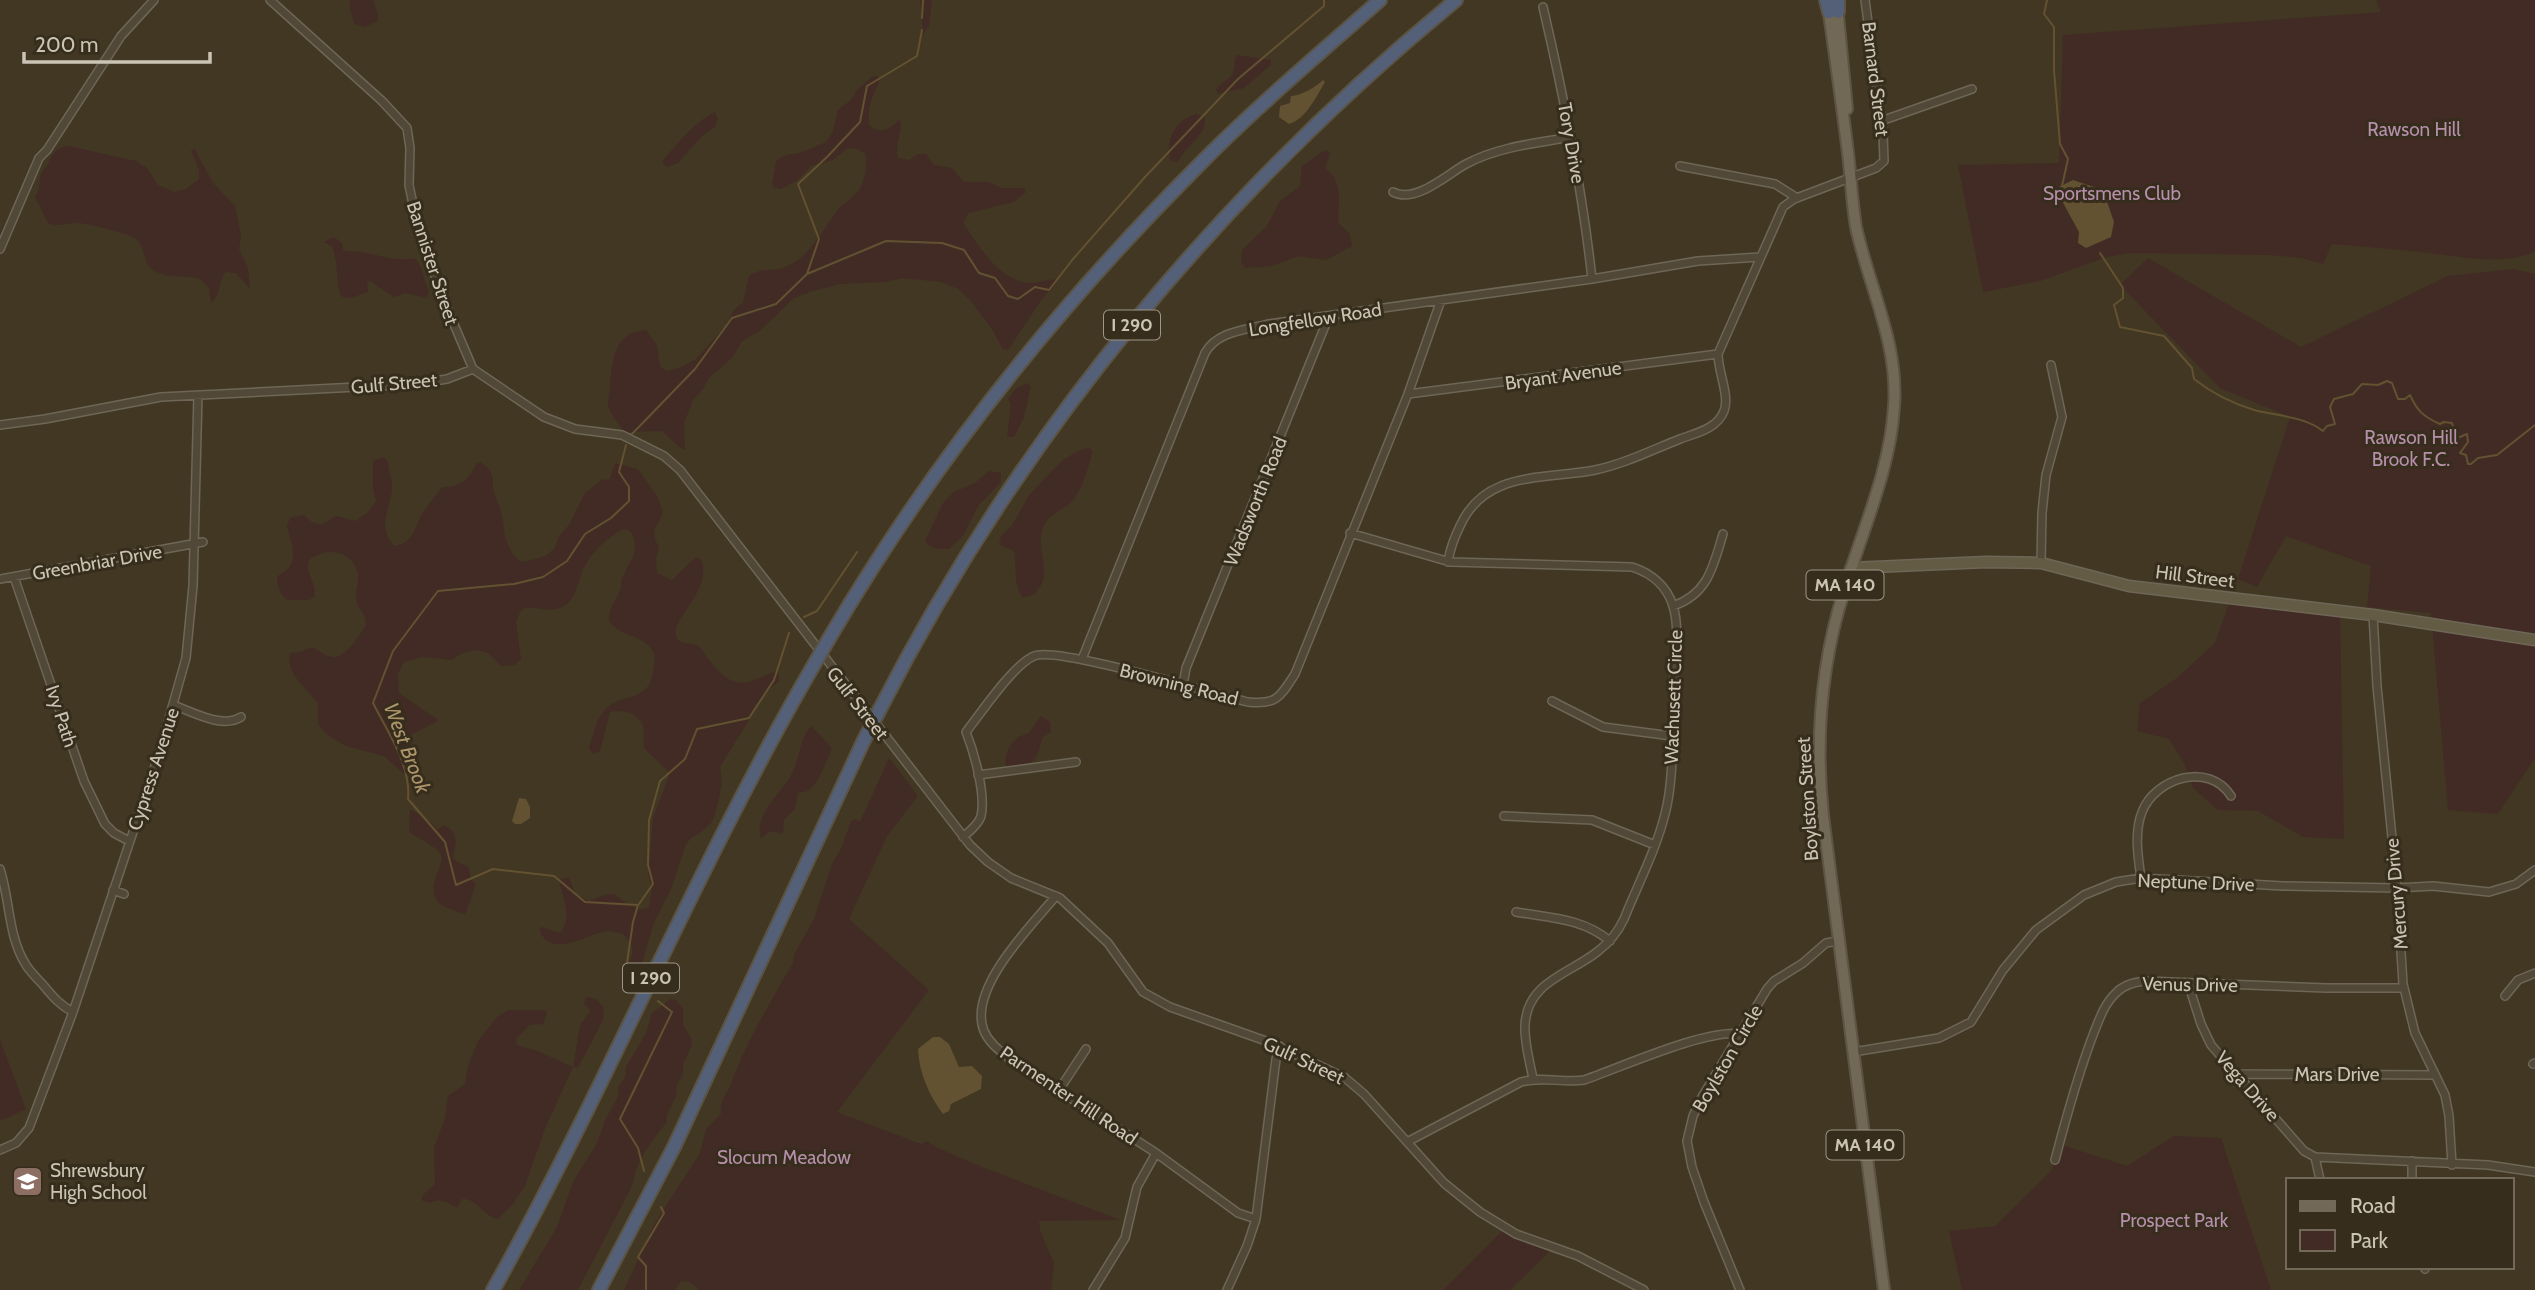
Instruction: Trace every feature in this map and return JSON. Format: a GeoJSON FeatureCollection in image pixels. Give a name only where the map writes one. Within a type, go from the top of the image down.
{"type":"FeatureCollection","features":[{"type":"Feature","properties":{"kind":"highway","name":"I 290"},"geometry":{"type":"LineString","coordinates":[[493,1290],[542,1200],[742,794],[830,637],[888,543],[951,453],[1070,304],[1135,230],[1287,81],[1380,0]]}},
{"type":"Feature","properties":{"kind":"highway","name":"I 290"},"geometry":{"type":"LineString","coordinates":[[599,1290],[674,1147],[864,740],[933,610],[986,524],[1048,433],[1114,346],[1184,263],[1260,179],[1329,111],[1456,0]]}},
{"type":"Feature","properties":{"kind":"highway"},"geometry":{"type":"LineString","coordinates":[[1425,26],[1466,0]]}},
{"type":"Feature","properties":{"kind":"main road","name":"Boylston Street"},"geometry":{"type":"LineString","coordinates":[[1832,4],[1848,118],[1847,150],[1858,234],[1891,348],[1895,385],[1894,415],[1886,458],[1830,643],[1819,734],[1821,798],[1884,1290]]}},
{"type":"Feature","properties":{"kind":"street"},"geometry":{"type":"LineString","coordinates":[[0,249],[39,158],[47,150],[121,36],[154,0]]}},
{"type":"Feature","properties":{"kind":"street","name":"Bannister Street"},"geometry":{"type":"LineString","coordinates":[[270,0],[402,120],[410,134],[410,191],[425,250],[458,338],[473,369]]}},
{"type":"Feature","properties":{"kind":"street","name":"Barnard Street"},"geometry":{"type":"LineString","coordinates":[[1850,179],[1876,168],[1884,161],[1866,0]]}},
{"type":"Feature","properties":{"kind":"street","name":"Tory Drive"},"geometry":{"type":"LineString","coordinates":[[1543,7],[1571,137],[1585,217],[1592,279]]}},
{"type":"Feature","properties":{"kind":"street"},"geometry":{"type":"LineString","coordinates":[[1881,121],[1972,89]]}},
{"type":"Feature","properties":{"kind":"street"},"geometry":{"type":"LineString","coordinates":[[1393,192],[1399,195],[1413,194],[1488,154],[1571,137]]}},
{"type":"Feature","properties":{"kind":"street"},"geometry":{"type":"LineString","coordinates":[[1680,166],[1775,184],[1797,198]]}},
{"type":"Feature","properties":{"kind":"street"},"geometry":{"type":"LineString","coordinates":[[1448,562],[1464,518],[1479,498],[1490,489],[1508,482],[1608,467],[1712,426],[1723,413],[1726,404],[1719,375],[1718,354],[1783,207],[1797,198],[1850,179]]}},
{"type":"Feature","properties":{"kind":"street","name":"Longfellow Road"},"geometry":{"type":"LineString","coordinates":[[1082,659],[1211,344],[1235,332],[1268,324],[1592,279],[1698,261],[1760,257]]}},
{"type":"Feature","properties":{"kind":"street","name":"Browning Road"},"geometry":{"type":"LineString","coordinates":[[962,837],[980,818],[978,775],[974,752],[966,732],[1018,668],[1039,654],[1082,659],[1254,702],[1269,702],[1280,697],[1295,674],[1408,394],[1441,300]]}},
{"type":"Feature","properties":{"kind":"street","name":"Wadsworth Road"},"geometry":{"type":"LineString","coordinates":[[1183,685],[1186,667],[1329,316]]}},
{"type":"Feature","properties":{"kind":"street","name":"Bryant Avenue"},"geometry":{"type":"LineString","coordinates":[[1408,394],[1718,354]]}},
{"type":"Feature","properties":{"kind":"street"},"geometry":{"type":"LineString","coordinates":[[2041,563],[2046,475],[2062,417],[2051,365]]}},
{"type":"Feature","properties":{"kind":"street","name":"Gulf Street"},"geometry":{"type":"LineString","coordinates":[[0,425],[161,397],[416,384],[447,379],[473,369],[544,417],[575,429],[622,435],[664,456],[680,470],[962,837],[979,855],[1004,873],[1056,896],[1105,939],[1119,955],[1136,984],[1156,1000],[1280,1046],[1352,1083],[1444,1183],[1467,1203],[1502,1226],[1578,1256],[1644,1290]]}},
{"type":"Feature","properties":{"kind":"street","name":"Cypress Avenue"},"geometry":{"type":"LineString","coordinates":[[0,1150],[16,1143],[29,1128],[73,1012],[173,705],[190,638],[199,543],[198,395]]}},
{"type":"Feature","properties":{"kind":"street","name":"Wachusett Circle"},"geometry":{"type":"LineString","coordinates":[[1350,533],[1448,562],[1632,567],[1658,581],[1673,607],[1676,630],[1667,804],[1655,845],[1621,926],[1610,941],[1593,955],[1546,983],[1531,1001],[1525,1030],[1534,1079]]}},
{"type":"Feature","properties":{"kind":"street"},"geometry":{"type":"LineString","coordinates":[[1673,607],[1691,598],[1706,583],[1723,534]]}},
{"type":"Feature","properties":{"kind":"street","name":"Greenbriar Drive"},"geometry":{"type":"LineString","coordinates":[[0,579],[199,543]]}},
{"type":"Feature","properties":{"kind":"street","name":"Hill Street"},"geometry":{"type":"LineString","coordinates":[[1851,568],[1973,562],[2041,563],[2129,586],[2373,615],[2535,640]]}},
{"type":"Feature","properties":{"kind":"street","name":"Ivy Path"},"geometry":{"type":"LineString","coordinates":[[14,577],[85,783],[105,824],[114,833],[129,841]]}},
{"type":"Feature","properties":{"kind":"street","name":"Mercury Drive"},"geometry":{"type":"LineString","coordinates":[[2373,615],[2376,686],[2404,988],[2415,1033],[2442,1088],[2448,1109],[2452,1165]]}},
{"type":"Feature","properties":{"kind":"street"},"geometry":{"type":"LineString","coordinates":[[1552,701],[1603,727],[1672,736]]}},
{"type":"Feature","properties":{"kind":"street"},"geometry":{"type":"LineString","coordinates":[[173,705],[217,720],[233,722],[241,717]]}},
{"type":"Feature","properties":{"kind":"street"},"geometry":{"type":"LineString","coordinates":[[978,775],[1076,762]]}},
{"type":"Feature","properties":{"kind":"street"},"geometry":{"type":"LineString","coordinates":[[2141,878],[2138,825],[2146,803],[2155,793],[2174,780],[2197,777],[2221,783],[2231,796]]}},
{"type":"Feature","properties":{"kind":"street"},"geometry":{"type":"LineString","coordinates":[[1504,816],[1592,820],[1655,845]]}},
{"type":"Feature","properties":{"kind":"street"},"geometry":{"type":"LineString","coordinates":[[0,869],[8,899],[13,936],[21,957],[56,1001],[73,1012]]}},
{"type":"Feature","properties":{"kind":"street","name":"Neptune Drive"},"geometry":{"type":"LineString","coordinates":[[1853,1052],[1939,1038],[1966,1026],[1976,1015],[2003,970],[2036,930],[2084,895],[2116,882],[2141,878],[2283,886],[2434,886],[2489,892],[2516,884],[2535,870]]}},
{"type":"Feature","properties":{"kind":"street"},"geometry":{"type":"LineString","coordinates":[[113,890],[124,894]]}},
{"type":"Feature","properties":{"kind":"street","name":"Parmenter Hill Road"},"geometry":{"type":"LineString","coordinates":[[1056,896],[990,980],[981,1013],[983,1030],[991,1043],[1010,1059],[1156,1153],[1238,1213],[1256,1219]]}},
{"type":"Feature","properties":{"kind":"street"},"geometry":{"type":"LineString","coordinates":[[1516,912],[1581,923],[1595,929],[1610,941]]}},
{"type":"Feature","properties":{"kind":"street","name":"Boylston Circle"},"geometry":{"type":"LineString","coordinates":[[1740,1290],[1692,1167],[1687,1141],[1688,1129],[1702,1097],[1774,981],[1826,943],[1838,941]]}},
{"type":"Feature","properties":{"kind":"street"},"geometry":{"type":"LineString","coordinates":[[2505,996],[2518,980],[2535,973]]}},
{"type":"Feature","properties":{"kind":"street","name":"Venus Drive"},"geometry":{"type":"LineString","coordinates":[[2055,1160],[2079,1071],[2106,1005],[2118,990],[2145,981],[2326,988],[2404,988]]}},
{"type":"Feature","properties":{"kind":"street","name":"Vega Drive"},"geometry":{"type":"LineString","coordinates":[[2188,983],[2211,1045],[2304,1151],[2315,1157]]}},
{"type":"Feature","properties":{"kind":"street"},"geometry":{"type":"LineString","coordinates":[[1407,1142],[1511,1086],[1534,1079],[1569,1082],[1584,1080],[1702,1039],[1728,1032],[1741,1034]]}},
{"type":"Feature","properties":{"kind":"street"},"geometry":{"type":"LineString","coordinates":[[1227,1290],[1247,1247],[1256,1219],[1276,1059],[1280,1046]]}},
{"type":"Feature","properties":{"kind":"street"},"geometry":{"type":"LineString","coordinates":[[1059,1090],[1086,1049]]}},
{"type":"Feature","properties":{"kind":"street","name":"Mars Drive"},"geometry":{"type":"LineString","coordinates":[[2238,1074],[2435,1075]]}},
{"type":"Feature","properties":{"kind":"street"},"geometry":{"type":"LineString","coordinates":[[1093,1290],[1125,1238],[1140,1178],[1156,1153]]}},
{"type":"Feature","properties":{"kind":"street"},"geometry":{"type":"LineString","coordinates":[[2320,1178],[2315,1157],[2515,1168],[2535,1172]]}},
{"type":"Feature","properties":{"kind":"street"},"geometry":{"type":"LineString","coordinates":[[2412,1161],[2412,1178]]}},
{"type":"Feature","properties":{"kind":"green space"},"geometry":{"type":"Polygon","coordinates":[[[350,0],[373,0],[378,21],[365,27],[354,24],[350,0]]]}},
{"type":"Feature","properties":{"kind":"green space"},"geometry":{"type":"Polygon","coordinates":[[[920,0],[932,0],[929,26],[923,35],[920,0]]]}},
{"type":"Feature","properties":{"kind":"green space","name":"Rawson Hill"},"geometry":{"type":"Polygon","coordinates":[[[2376,0],[2535,0],[2535,252],[2496,260],[2332,244],[2323,264],[2301,258],[2270,255],[2131,253],[2107,257],[2040,281],[1983,292],[1958,165],[2059,163],[2063,35],[2381,12],[2376,0]]]}},
{"type":"Feature","properties":{"kind":"green space"},"geometry":{"type":"Polygon","coordinates":[[[1237,55],[1271,60],[1271,65],[1244,88],[1218,94],[1218,87],[1233,73],[1237,55]]]}},
{"type":"Feature","properties":{"kind":"green space"},"geometry":{"type":"Polygon","coordinates":[[[873,76],[878,76],[879,83],[871,103],[869,125],[877,130],[885,130],[900,120],[898,158],[909,160],[918,154],[926,154],[934,165],[952,168],[964,182],[988,182],[1001,188],[1024,188],[1026,192],[1013,202],[969,213],[963,222],[984,253],[1001,271],[1023,282],[1057,280],[1055,285],[1043,298],[1008,350],[1003,349],[971,301],[958,289],[941,282],[902,278],[886,282],[840,284],[813,291],[794,298],[760,331],[742,341],[733,357],[708,379],[693,400],[684,423],[685,449],[662,431],[625,432],[612,415],[608,404],[612,368],[616,350],[621,342],[635,332],[646,330],[657,345],[660,367],[667,371],[679,368],[696,359],[724,328],[734,310],[743,302],[749,276],[785,267],[808,251],[839,209],[859,190],[865,172],[865,153],[848,148],[833,160],[811,166],[798,180],[781,189],[772,185],[776,161],[826,142],[833,131],[838,110],[873,76]]]}},
{"type":"Feature","properties":{"kind":"green space"},"geometry":{"type":"Polygon","coordinates":[[[715,112],[718,119],[715,127],[702,136],[678,163],[668,167],[663,164],[663,160],[700,121],[715,112]]]}},
{"type":"Feature","properties":{"kind":"green space"},"geometry":{"type":"Polygon","coordinates":[[[1196,114],[1204,117],[1203,129],[1178,162],[1170,161],[1169,145],[1173,132],[1182,121],[1196,114]]]}},
{"type":"Feature","properties":{"kind":"green space"},"geometry":{"type":"Polygon","coordinates":[[[69,146],[136,161],[147,168],[158,185],[175,192],[186,189],[199,179],[199,170],[191,151],[194,148],[213,183],[235,206],[241,236],[239,249],[248,268],[250,289],[236,273],[226,272],[211,303],[209,288],[200,279],[169,276],[152,269],[140,244],[133,237],[80,223],[48,223],[35,197],[41,174],[55,152],[69,146]]]}},
{"type":"Feature","properties":{"kind":"green space"},"geometry":{"type":"Polygon","coordinates":[[[1327,150],[1330,154],[1325,168],[1335,179],[1339,193],[1338,222],[1350,234],[1352,246],[1326,260],[1298,256],[1272,266],[1245,268],[1241,262],[1242,250],[1267,226],[1280,201],[1300,186],[1302,166],[1327,150]]]}},
{"type":"Feature","properties":{"kind":"green space"},"geometry":{"type":"Polygon","coordinates":[[[334,237],[342,243],[345,251],[395,259],[415,258],[429,290],[427,298],[405,293],[394,297],[370,281],[367,283],[368,292],[351,298],[342,296],[332,246],[324,242],[334,237]]]}},
{"type":"Feature","properties":{"kind":"green space","name":"Rawson Hill Brook F.C."},"geometry":{"type":"Polygon","coordinates":[[[2148,258],[2301,347],[2448,276],[2513,269],[2535,274],[2535,758],[2498,814],[2448,810],[2431,613],[2367,607],[2371,566],[2286,536],[2257,587],[2238,579],[2290,417],[2220,388],[2120,285],[2148,258]]]}},
{"type":"Feature","properties":{"kind":"green space"},"geometry":{"type":"Polygon","coordinates":[[[1027,383],[1031,386],[1024,417],[1014,437],[1007,437],[1011,404],[1008,399],[1015,389],[1027,383]]]}},
{"type":"Feature","properties":{"kind":"green space"},"geometry":{"type":"Polygon","coordinates":[[[1089,448],[1092,451],[1089,464],[1077,495],[1068,505],[1051,516],[1044,526],[1041,540],[1044,567],[1042,582],[1035,594],[1023,598],[1017,582],[1014,551],[999,545],[1001,536],[1012,525],[1030,494],[1064,459],[1089,448]]]}},
{"type":"Feature","properties":{"kind":"green space"},"geometry":{"type":"Polygon","coordinates":[[[383,457],[388,461],[392,485],[385,525],[389,539],[395,546],[410,538],[422,514],[442,487],[463,482],[480,462],[489,469],[493,478],[493,489],[502,514],[505,538],[512,553],[518,560],[525,562],[545,556],[554,549],[585,493],[602,480],[610,479],[615,463],[638,469],[657,496],[663,512],[654,532],[659,547],[657,573],[672,580],[695,558],[700,558],[703,569],[698,591],[676,630],[678,639],[699,647],[719,671],[731,680],[745,682],[772,673],[779,674],[779,681],[754,707],[720,767],[722,784],[715,815],[711,823],[686,844],[671,889],[653,925],[635,989],[623,985],[632,948],[623,934],[605,931],[567,944],[558,944],[544,938],[539,929],[541,927],[560,933],[567,914],[559,880],[569,877],[575,894],[589,901],[614,894],[640,910],[649,907],[652,887],[648,875],[653,818],[670,773],[644,748],[642,724],[628,712],[610,712],[600,751],[593,754],[589,748],[602,713],[612,704],[641,693],[651,681],[653,671],[655,660],[652,650],[642,641],[618,629],[609,620],[622,578],[635,552],[632,533],[627,529],[619,531],[597,549],[586,564],[571,599],[564,606],[552,610],[522,609],[516,621],[521,659],[515,665],[501,666],[483,651],[464,653],[452,660],[423,657],[404,662],[398,674],[399,693],[438,720],[406,740],[407,769],[404,774],[384,756],[346,746],[326,734],[318,724],[318,703],[291,668],[290,653],[312,647],[337,657],[351,646],[365,627],[365,618],[356,601],[358,574],[355,566],[345,555],[331,552],[309,560],[308,570],[315,592],[314,597],[309,600],[288,600],[281,593],[277,580],[292,561],[292,546],[287,526],[290,518],[303,515],[322,525],[336,516],[356,521],[368,512],[376,501],[373,461],[383,457]]]}},
{"type":"Feature","properties":{"kind":"green space"},"geometry":{"type":"Polygon","coordinates":[[[989,471],[1001,473],[1001,482],[978,506],[963,536],[949,549],[930,546],[925,541],[943,503],[954,492],[975,483],[989,471]]]}},
{"type":"Feature","properties":{"kind":"green space"},"geometry":{"type":"Polygon","coordinates":[[[2231,598],[2340,611],[2344,839],[2303,837],[2258,811],[2218,810],[2193,788],[2184,763],[2169,739],[2137,731],[2140,703],[2177,678],[2215,643],[2231,598]]]}},
{"type":"Feature","properties":{"kind":"green space"},"geometry":{"type":"Polygon","coordinates":[[[1041,716],[1050,722],[1051,732],[1042,738],[1033,761],[1010,769],[1005,760],[1009,747],[1018,737],[1029,733],[1041,716]]]}},
{"type":"Feature","properties":{"kind":"green space"},"geometry":{"type":"Polygon","coordinates":[[[811,726],[832,748],[825,764],[812,787],[808,791],[798,793],[795,809],[784,820],[783,834],[770,831],[761,839],[762,819],[791,775],[803,740],[811,726]]]}},
{"type":"Feature","properties":{"kind":"green space","name":"Slocum Meadow"},"geometry":{"type":"Polygon","coordinates":[[[889,758],[918,796],[887,836],[849,919],[929,990],[837,1112],[921,1144],[927,1141],[982,1167],[1120,1220],[1039,1221],[1040,1231],[1054,1263],[1051,1290],[700,1290],[689,1282],[681,1281],[675,1290],[624,1290],[655,1223],[700,1153],[706,1129],[721,1114],[722,1102],[744,1053],[814,919],[832,864],[841,849],[851,821],[855,819],[860,822],[889,758]]]}},
{"type":"Feature","properties":{"kind":"green space"},"geometry":{"type":"Polygon","coordinates":[[[410,809],[432,823],[437,830],[444,825],[453,832],[456,844],[453,858],[467,866],[470,879],[476,884],[465,915],[442,905],[435,897],[434,884],[441,855],[431,845],[409,832],[410,809]]]}},
{"type":"Feature","properties":{"kind":"green space"},"geometry":{"type":"Polygon","coordinates":[[[586,997],[596,999],[604,1008],[603,1020],[580,1064],[577,1068],[573,1067],[580,1025],[591,1010],[584,1004],[586,997]]]}},
{"type":"Feature","properties":{"kind":"green space"},"geometry":{"type":"Polygon","coordinates":[[[671,999],[676,1000],[683,1009],[683,1025],[692,1045],[683,1064],[683,1074],[666,1117],[667,1122],[641,1159],[633,1184],[578,1290],[519,1290],[557,1227],[573,1182],[597,1143],[605,1120],[618,1097],[618,1088],[625,1077],[626,1067],[646,1033],[652,1013],[671,999]]]}},
{"type":"Feature","properties":{"kind":"green space"},"geometry":{"type":"Polygon","coordinates":[[[508,1010],[545,1010],[547,1014],[543,1024],[530,1025],[516,1039],[517,1045],[573,1067],[544,1131],[525,1186],[513,1204],[498,1219],[467,1199],[462,1199],[457,1208],[440,1200],[430,1203],[421,1200],[435,1184],[434,1148],[445,1118],[448,1096],[465,1084],[468,1066],[478,1041],[497,1017],[508,1010]]]}},
{"type":"Feature","properties":{"kind":"green space"},"geometry":{"type":"Polygon","coordinates":[[[0,1040],[26,1109],[0,1121],[0,1040]]]}},
{"type":"Feature","properties":{"kind":"green space","name":"Prospect Park"},"geometry":{"type":"Polygon","coordinates":[[[2174,1136],[2221,1138],[2271,1290],[1962,1290],[1949,1231],[1995,1226],[2051,1171],[2059,1144],[2127,1166],[2174,1136]]]}},
{"type":"Feature","properties":{"kind":"green space"},"geometry":{"type":"Polygon","coordinates":[[[1502,1231],[1515,1239],[1551,1250],[1510,1290],[1443,1290],[1502,1231]]]}},
{"type":"Feature","properties":{"kind":"shaded area"},"geometry":{"type":"Polygon","coordinates":[[[1323,80],[1325,82],[1318,94],[1301,117],[1289,124],[1279,117],[1280,106],[1290,103],[1291,96],[1308,91],[1323,80]]]}},
{"type":"Feature","properties":{"kind":"shaded area"},"geometry":{"type":"Polygon","coordinates":[[[2073,180],[2103,190],[2114,222],[2111,237],[2086,248],[2078,243],[2079,232],[2061,199],[2059,187],[2073,180]]]}},
{"type":"Feature","properties":{"kind":"shaded area"},"geometry":{"type":"Polygon","coordinates":[[[519,798],[526,799],[530,807],[530,818],[521,824],[515,824],[512,821],[519,798]]]}},
{"type":"Feature","properties":{"kind":"shaded area"},"geometry":{"type":"Polygon","coordinates":[[[933,1037],[940,1037],[949,1044],[959,1067],[972,1066],[982,1076],[981,1089],[951,1104],[949,1111],[943,1114],[933,1099],[920,1067],[918,1049],[933,1037]]]}},
{"type":"Feature","properties":{"kind":"waterway","name":"West Brook"},"geometry":{"type":"LineString","coordinates":[[922,18],[923,0]]}},
{"type":"Feature","properties":{"kind":"waterway"},"geometry":{"type":"LineString","coordinates":[[807,274],[886,241],[942,243],[964,250],[979,273],[995,278],[1008,296],[1018,299],[1035,287],[1049,290],[1145,177],[1238,79],[1324,6],[1324,0]]}},
{"type":"Feature","properties":{"kind":"waterway"},"geometry":{"type":"LineString","coordinates":[[2047,0],[2044,14],[2054,27],[2054,70],[2060,144],[2068,159],[2062,186]]}},
{"type":"Feature","properties":{"kind":"waterway","name":"West Brook"},"geometry":{"type":"LineString","coordinates":[[632,434],[695,369],[732,318],[776,304],[807,274],[819,239],[798,184],[860,122],[867,86],[917,56],[922,30]]}},
{"type":"Feature","properties":{"kind":"waterway"},"geometry":{"type":"LineString","coordinates":[[2100,253],[2123,288],[2123,298],[2114,305],[2120,327],[2164,336],[2192,368],[2194,379],[2215,394],[2238,404],[2299,419],[2323,431],[2327,426],[2335,424],[2330,407],[2334,399],[2353,394],[2362,384],[2378,385],[2387,381],[2392,383],[2398,399],[2405,399],[2410,395],[2425,416],[2440,424],[2452,423],[2454,430],[2450,433],[2455,439],[2467,434],[2468,442],[2460,453],[2466,455],[2468,464],[2478,458],[2497,455],[2535,425]]}},
{"type":"Feature","properties":{"kind":"waterway","name":"West Brook"},"geometry":{"type":"LineString","coordinates":[[626,445],[619,472],[629,487],[629,501],[611,518],[585,534],[567,561],[543,577],[514,584],[438,591],[393,651],[373,703],[402,762],[408,799],[445,842],[456,885],[493,869],[554,876],[585,902],[638,905],[625,976],[629,983]]}},
{"type":"Feature","properties":{"kind":"waterway"},"geometry":{"type":"LineString","coordinates":[[804,617],[817,611],[857,552]]}},
{"type":"Feature","properties":{"kind":"waterway"},"geometry":{"type":"LineString","coordinates":[[639,904],[653,884],[648,865],[649,820],[660,781],[685,759],[697,729],[749,718],[774,680],[789,633]]}},
{"type":"Feature","properties":{"kind":"waterway","name":"West Brook"},"geometry":{"type":"LineString","coordinates":[[644,1171],[638,1148],[620,1119],[672,1012],[658,1001]]}},
{"type":"Feature","properties":{"kind":"waterway","name":"West Brook"},"geometry":{"type":"LineString","coordinates":[[646,1290],[646,1266],[638,1257],[664,1213],[661,1207]]}},
{"type":"Feature","properties":{"kind":"place","name":"Shrewsbury High School"},"geometry":{"type":"Point","coordinates":[27,1181]}},
{"type":"Feature","properties":{"kind":"park label","name":"Sportsmens Club"},"geometry":{"type":"Point","coordinates":[2112,193]}}]}
